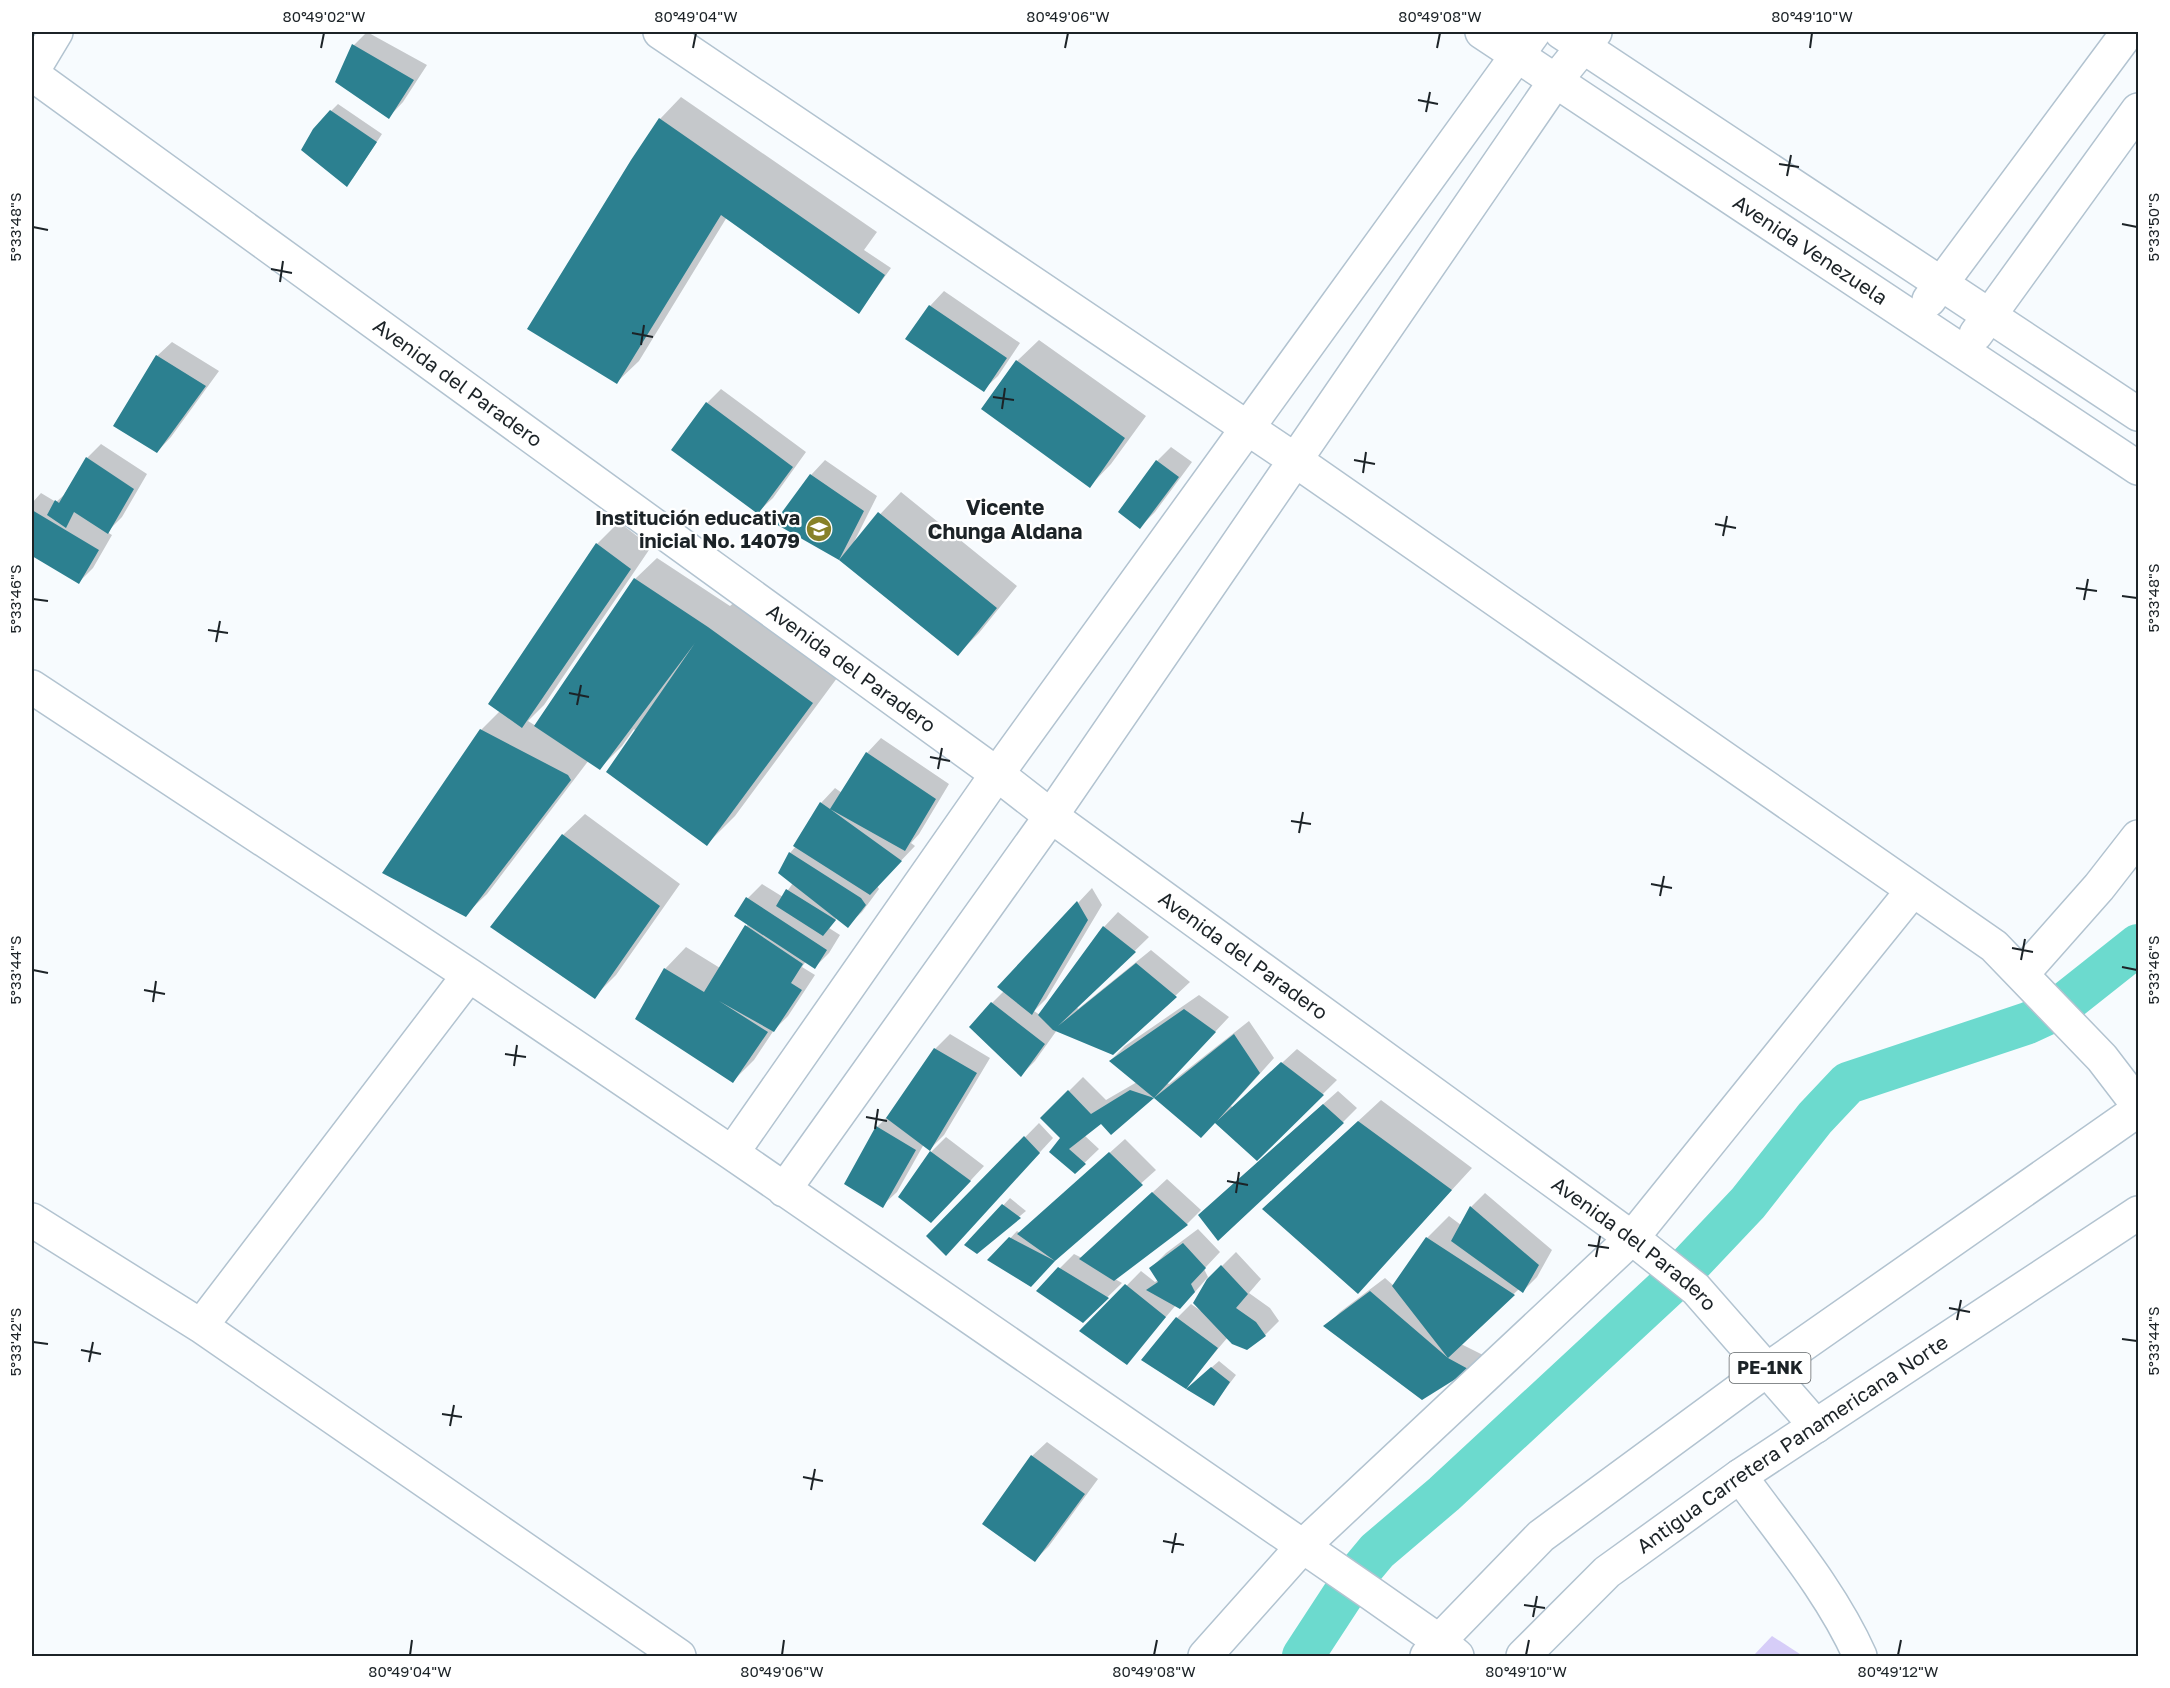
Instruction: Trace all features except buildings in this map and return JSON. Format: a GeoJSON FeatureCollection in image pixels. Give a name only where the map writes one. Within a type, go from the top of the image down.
{"type":"FeatureCollection","features":[{"type":"Feature","properties":{"kind":"street"},"geometry":{"type":"LineString","coordinates":[[32,73],[56,32]]}},
{"type":"Feature","properties":{"kind":"street"},"geometry":{"type":"LineString","coordinates":[[660,32],[1247,427],[1994,946],[2102,1058],[2139,1105]]}},
{"type":"Feature","properties":{"kind":"street","name":"Avenida Venezuela"},"geometry":{"type":"LineString","coordinates":[[1482,32],[1526,43],[1556,80],[2139,468]]}},
{"type":"Feature","properties":{"kind":"street"},"geometry":{"type":"LineString","coordinates":[[1915,318],[2128,32]]}},
{"type":"Feature","properties":{"kind":"street"},"geometry":{"type":"LineString","coordinates":[[784,1190],[1051,816],[1556,80],[1580,36],[1989,316],[2139,414]]}},
{"type":"Feature","properties":{"kind":"street"},"geometry":{"type":"LineString","coordinates":[[732,1153],[997,774],[1526,43]]}},
{"type":"Feature","properties":{"kind":"street","name":"Avenida del Paradero"},"geometry":{"type":"LineString","coordinates":[[32,73],[1632,1238],[1696,1289],[1816,1426]]}},
{"type":"Feature","properties":{"kind":"street"},"geometry":{"type":"LineString","coordinates":[[1963,353],[2139,110]]}},
{"type":"Feature","properties":{"kind":"street"},"geometry":{"type":"LineString","coordinates":[[32,687],[470,975],[732,1153],[1302,1547],[1441,1651]]}},
{"type":"Feature","properties":{"kind":"street"},"geometry":{"type":"LineString","coordinates":[[2022,974],[2099,887],[2139,837]]}},
{"type":"Feature","properties":{"kind":"street"},"geometry":{"type":"LineString","coordinates":[[1205,1656],[1302,1547],[1632,1238],[1913,890]]}},
{"type":"Feature","properties":{"kind":"street"},"geometry":{"type":"LineString","coordinates":[[201,1326],[470,975]]}},
{"type":"Feature","properties":{"kind":"street","name":"PE-1NK"},"geometry":{"type":"LineString","coordinates":[[1441,1651],[1541,1536],[1768,1369],[2139,1110]]}},
{"type":"Feature","properties":{"kind":"street","name":"Antigua Carretera Panamericana Norte"},"geometry":{"type":"LineString","coordinates":[[1523,1656],[1608,1572],[1740,1476],[2139,1213]]}},
{"type":"Feature","properties":{"kind":"street"},"geometry":{"type":"LineString","coordinates":[[32,1220],[201,1326],[679,1656]]}},
{"type":"Feature","properties":{"kind":"street"},"geometry":{"type":"LineString","coordinates":[[1740,1476],[1823,1591],[1849,1633],[1860,1656]]}},
{"type":"Feature","properties":{"kind":"shaded area"},"geometry":{"type":"Polygon","coordinates":[[[1772,1636],[1803,1656],[1753,1656],[1772,1636]]]}},
{"type":"Feature","properties":{"kind":"waterway"},"geometry":{"type":"LineString","coordinates":[[1303,1656],[1352,1581],[1377,1551],[1444,1494],[1679,1276],[1748,1203],[1815,1118],[1848,1083],[2028,1023],[2056,1010],[2138,945]]}},
{"type":"Feature","properties":{"kind":"place","name":"Institución educativa inicial No. 14079"},"geometry":{"type":"Point","coordinates":[819,529]}},
{"type":"Feature","properties":{"kind":"district","name":"Vicente Chunga Aldana"},"geometry":{"type":"Point","coordinates":[1005,520]}}]}
